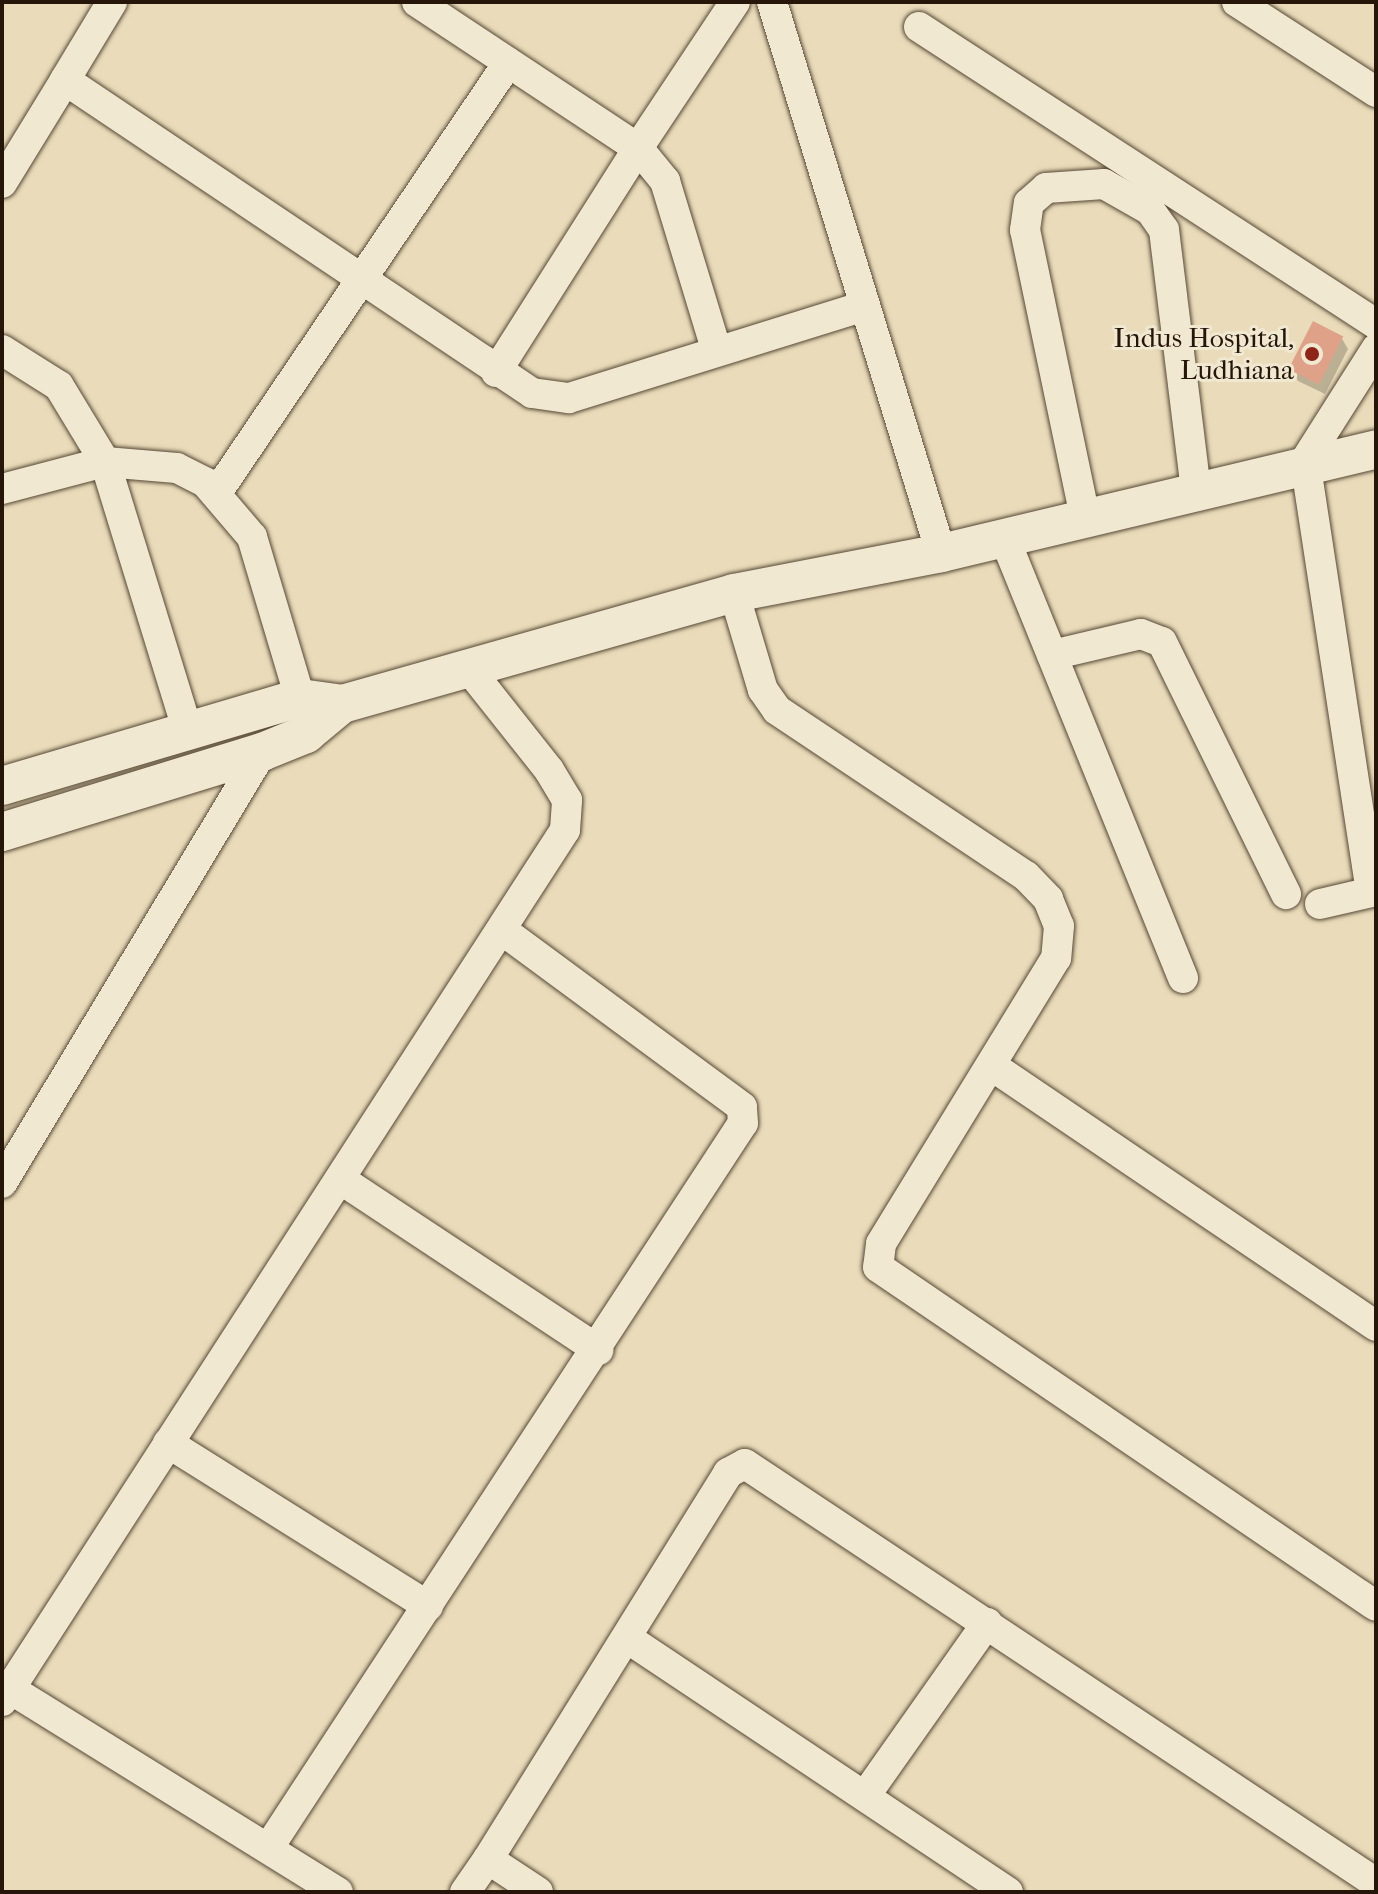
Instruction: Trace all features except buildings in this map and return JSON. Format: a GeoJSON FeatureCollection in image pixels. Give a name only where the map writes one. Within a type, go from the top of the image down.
{"type":"FeatureCollection","features":[{"type":"Feature","properties":{"kind":"street"},"geometry":{"type":"LineString","coordinates":[[4,175],[112,2]]}},
{"type":"Feature","properties":{"kind":"street"},"geometry":{"type":"LineString","coordinates":[[417,2],[638,148],[665,181],[716,349]]}},
{"type":"Feature","properties":{"kind":"street"},"geometry":{"type":"LineString","coordinates":[[496,372],[735,2]]}},
{"type":"Feature","properties":{"kind":"street"},"geometry":{"type":"LineString","coordinates":[[772,2],[941,553]]}},
{"type":"Feature","properties":{"kind":"street"},"geometry":{"type":"LineString","coordinates":[[1237,2],[1376,92]]}},
{"type":"Feature","properties":{"kind":"street"},"geometry":{"type":"LineString","coordinates":[[919,27],[1376,324]]}},
{"type":"Feature","properties":{"kind":"street"},"geometry":{"type":"LineString","coordinates":[[216,494],[508,63]]}},
{"type":"Feature","properties":{"kind":"street"},"geometry":{"type":"LineString","coordinates":[[65,80],[363,276],[496,372],[532,393],[569,398],[716,349],[865,306]]}},
{"type":"Feature","properties":{"kind":"street"},"geometry":{"type":"LineString","coordinates":[[1085,517],[1025,230],[1029,203],[1046,188],[1104,184],[1150,210],[1164,230],[1196,489]]}},
{"type":"Feature","properties":{"kind":"street"},"geometry":{"type":"LineString","coordinates":[[1320,904],[1373,891],[1305,461],[1376,349]]}},
{"type":"Feature","properties":{"kind":"street"},"geometry":{"type":"LineString","coordinates":[[2,350],[67,394],[105,462],[187,729]]}},
{"type":"Feature","properties":{"kind":"street"},"geometry":{"type":"LineString","coordinates":[[2,786],[300,698],[342,704],[734,593],[941,553],[1305,461],[1376,449]]}},
{"type":"Feature","properties":{"kind":"street"},"geometry":{"type":"LineString","coordinates":[[2,489],[105,462],[177,468],[216,494],[252,537],[300,698]]}},
{"type":"Feature","properties":{"kind":"street"},"geometry":{"type":"LineString","coordinates":[[1004,537],[1183,978]]}},
{"type":"Feature","properties":{"kind":"street"},"geometry":{"type":"LineString","coordinates":[[734,593],[763,690],[777,710],[1026,876],[1048,899],[1059,926],[1056,958],[995,1068],[881,1244],[878,1267],[1376,1606]]}},
{"type":"Feature","properties":{"kind":"street"},"geometry":{"type":"LineString","coordinates":[[1052,655],[1141,634],[1162,642],[1286,894]]}},
{"type":"Feature","properties":{"kind":"street"},"geometry":{"type":"LineString","coordinates":[[338,1892],[269,1847],[6,1695],[502,930],[570,813],[549,770],[469,669]]}},
{"type":"Feature","properties":{"kind":"street"},"geometry":{"type":"LineString","coordinates":[[2,832],[262,752],[306,734],[342,704]]}},
{"type":"Feature","properties":{"kind":"street"},"geometry":{"type":"LineString","coordinates":[[2,1182],[262,752]]}},
{"type":"Feature","properties":{"kind":"street"},"geometry":{"type":"LineString","coordinates":[[269,1847],[598,1350],[745,1114],[502,930]]}},
{"type":"Feature","properties":{"kind":"street"},"geometry":{"type":"LineString","coordinates":[[995,1068],[1376,1326]]}},
{"type":"Feature","properties":{"kind":"street"},"geometry":{"type":"LineString","coordinates":[[340,1179],[598,1350]]}},
{"type":"Feature","properties":{"kind":"street"},"geometry":{"type":"LineString","coordinates":[[168,1443],[428,1606]]}},
{"type":"Feature","properties":{"kind":"street"},"geometry":{"type":"LineString","coordinates":[[465,1892],[728,1473],[745,1464],[1376,1883]]}},
{"type":"Feature","properties":{"kind":"street"},"geometry":{"type":"LineString","coordinates":[[865,1796],[987,1623]]}},
{"type":"Feature","properties":{"kind":"street"},"geometry":{"type":"LineString","coordinates":[[627,1638],[1008,1892]]}},
{"type":"Feature","properties":{"kind":"street"},"geometry":{"type":"LineString","coordinates":[[488,1859],[538,1892]]}},
{"type":"Feature","properties":{"kind":"place","name":"Indus Hospital, Ludhiana"},"geometry":{"type":"Point","coordinates":[1312,354]}}]}
